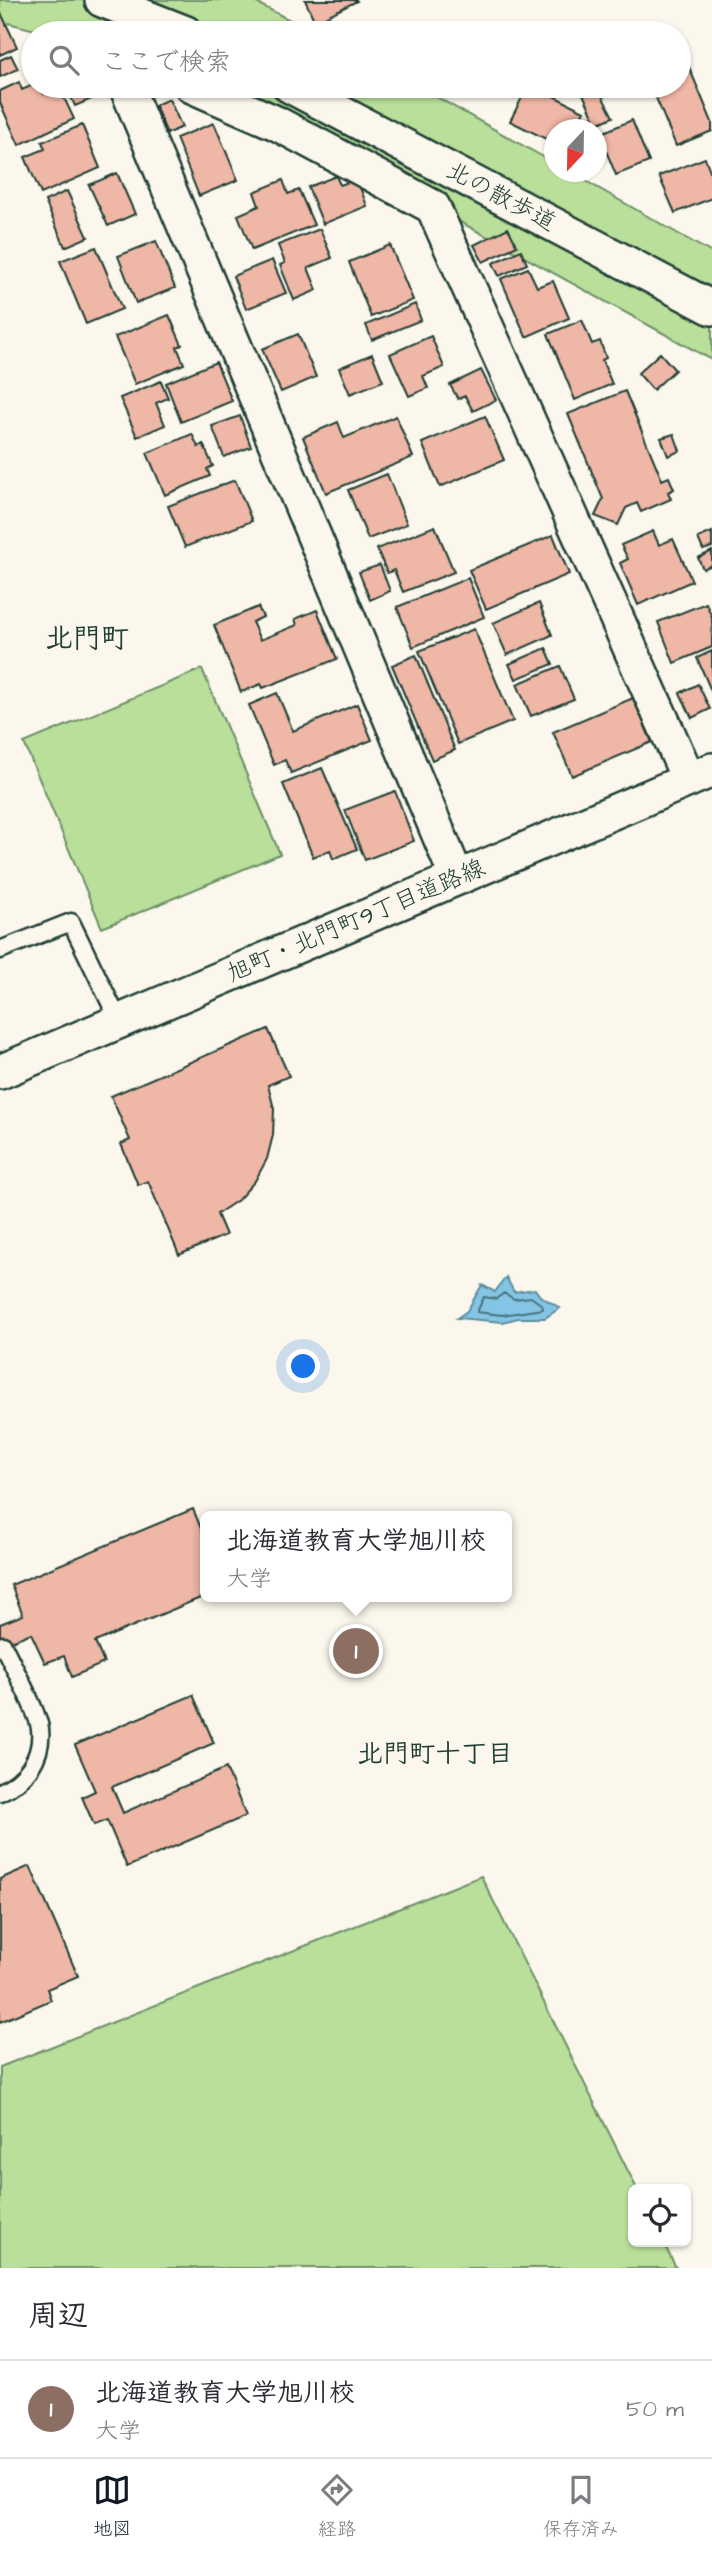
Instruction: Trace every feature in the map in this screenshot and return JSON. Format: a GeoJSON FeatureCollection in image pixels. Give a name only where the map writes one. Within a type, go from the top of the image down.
{"type":"FeatureCollection","features":[{"type":"Feature","properties":{"kind":"street"},"geometry":{"type":"LineString","coordinates":[[102,0],[155,21]]}},
{"type":"Feature","properties":{"kind":"street"},"geometry":{"type":"LineString","coordinates":[[131,98],[457,878]]}},
{"type":"Feature","properties":{"kind":"street"},"geometry":{"type":"LineString","coordinates":[[219,98],[276,123],[433,207],[701,775]]}},
{"type":"Feature","properties":{"kind":"street","name":"北の散歩道"},"geometry":{"type":"LineString","coordinates":[[313,98],[712,308]]}},
{"type":"Feature","properties":{"kind":"street","name":"旭町・北門町9丁目道路線"},"geometry":{"type":"LineString","coordinates":[[0,1072],[701,775]]}},
{"type":"Feature","properties":{"kind":"lane"},"geometry":{"type":"LineString","coordinates":[[0,950],[71,922],[119,1021]]}},
{"type":"Feature","properties":{"kind":"lane"},"geometry":{"type":"LineString","coordinates":[[0,1792],[18,1784],[39,1754],[40,1727],[3,1645]]}},
{"type":"Feature","properties":{"kind":"green space"},"geometry":{"type":"Polygon","coordinates":[[[0,0],[251,0],[292,21],[21,21],[21,26],[0,21],[0,0]]]}},
{"type":"Feature","properties":{"kind":"green space"},"geometry":{"type":"Polygon","coordinates":[[[216,98],[438,98],[544,157],[544,182],[588,182],[712,253],[712,360],[433,207],[216,98]]]}},
{"type":"Feature","properties":{"kind":"green space"},"geometry":{"type":"Polygon","coordinates":[[[202,669],[280,854],[102,928],[24,743],[202,669]]]}},
{"type":"Feature","properties":{"kind":"green space"},"geometry":{"type":"Polygon","coordinates":[[[481,1876],[635,2184],[628,2184],[628,2247],[666,2247],[676,2268],[0,2268],[0,2067],[481,1876]]]}},
{"type":"Feature","properties":{"kind":"water"},"geometry":{"type":"Polygon","coordinates":[[[506,1277],[514,1292],[535,1289],[540,1296],[560,1308],[545,1318],[518,1318],[503,1322],[457,1318],[467,1311],[482,1285],[495,1292],[506,1277]]]}},
{"type":"Feature","properties":{"kind":"building"},"geometry":{"type":"Polygon","coordinates":[[[305,0],[357,1],[317,21],[315,21],[305,0]]]}},
{"type":"Feature","properties":{"kind":"building"},"geometry":{"type":"Polygon","coordinates":[[[0,14],[17,47],[0,55],[0,14]]]}},
{"type":"Feature","properties":{"kind":"building"},"geometry":{"type":"Polygon","coordinates":[[[11,55],[18,69],[0,77],[0,60],[11,55]]]}},
{"type":"Feature","properties":{"kind":"building"},"geometry":{"type":"Polygon","coordinates":[[[691,72],[712,122],[712,131],[676,146],[656,98],[691,98],[691,72]]]}},
{"type":"Feature","properties":{"kind":"building"},"geometry":{"type":"Polygon","coordinates":[[[19,82],[21,98],[64,98],[74,119],[19,145],[0,103],[0,91],[19,82]]]}},
{"type":"Feature","properties":{"kind":"building"},"geometry":{"type":"Polygon","coordinates":[[[71,98],[94,98],[75,106],[71,98]]]}},
{"type":"Feature","properties":{"kind":"building"},"geometry":{"type":"Polygon","coordinates":[[[522,98],[557,98],[584,111],[580,119],[544,119],[544,138],[510,121],[522,98]]]}},
{"type":"Feature","properties":{"kind":"building"},"geometry":{"type":"Polygon","coordinates":[[[585,98],[603,98],[613,117],[595,119],[585,98]]]}},
{"type":"Feature","properties":{"kind":"building"},"geometry":{"type":"Polygon","coordinates":[[[169,99],[182,127],[167,134],[155,105],[169,99]]]}},
{"type":"Feature","properties":{"kind":"building"},"geometry":{"type":"Polygon","coordinates":[[[632,120],[649,162],[616,175],[607,153],[607,131],[632,120]]]}},
{"type":"Feature","properties":{"kind":"building"},"geometry":{"type":"Polygon","coordinates":[[[214,123],[238,180],[199,196],[176,138],[214,123]]]}},
{"type":"Feature","properties":{"kind":"building"},"geometry":{"type":"Polygon","coordinates":[[[82,125],[100,168],[41,194],[25,157],[45,149],[42,142],[82,125]]]}},
{"type":"Feature","properties":{"kind":"building"},"geometry":{"type":"Polygon","coordinates":[[[705,158],[712,176],[712,198],[675,213],[659,176],[705,158]]]}},
{"type":"Feature","properties":{"kind":"building"},"geometry":{"type":"Polygon","coordinates":[[[117,173],[135,214],[108,226],[89,185],[117,173]]]}},
{"type":"Feature","properties":{"kind":"building"},"geometry":{"type":"Polygon","coordinates":[[[336,176],[340,185],[357,179],[367,206],[323,224],[308,187],[336,176]]]}},
{"type":"Feature","properties":{"kind":"building"},"geometry":{"type":"Polygon","coordinates":[[[283,180],[288,194],[299,190],[314,225],[252,250],[238,215],[259,206],[254,192],[283,180]]]}},
{"type":"Feature","properties":{"kind":"building"},"geometry":{"type":"Polygon","coordinates":[[[67,191],[88,237],[65,247],[45,201],[67,191]]]}},
{"type":"Feature","properties":{"kind":"building"},"geometry":{"type":"Polygon","coordinates":[[[508,228],[517,246],[483,262],[474,245],[508,228]]]}},
{"type":"Feature","properties":{"kind":"building"},"geometry":{"type":"Polygon","coordinates":[[[320,229],[332,258],[308,268],[317,290],[294,300],[280,265],[285,263],[278,245],[320,229]]]}},
{"type":"Feature","properties":{"kind":"building"},"geometry":{"type":"Polygon","coordinates":[[[156,241],[175,288],[136,303],[118,256],[156,241]]]}},
{"type":"Feature","properties":{"kind":"building"},"geometry":{"type":"Polygon","coordinates":[[[390,245],[413,300],[371,317],[349,262],[390,245]]]}},
{"type":"Feature","properties":{"kind":"building"},"geometry":{"type":"Polygon","coordinates":[[[96,247],[122,309],[86,324],[60,261],[96,247]]]}},
{"type":"Feature","properties":{"kind":"building"},"geometry":{"type":"Polygon","coordinates":[[[521,250],[527,264],[499,276],[493,263],[521,250]]]}},
{"type":"Feature","properties":{"kind":"building"},"geometry":{"type":"Polygon","coordinates":[[[272,260],[286,293],[246,309],[233,276],[272,260]]]}},
{"type":"Feature","properties":{"kind":"building"},"geometry":{"type":"Polygon","coordinates":[[[528,268],[537,287],[553,281],[569,318],[526,337],[501,279],[528,268]]]}},
{"type":"Feature","properties":{"kind":"building"},"geometry":{"type":"Polygon","coordinates":[[[415,304],[421,320],[372,340],[366,325],[415,304]]]}},
{"type":"Feature","properties":{"kind":"building"},"geometry":{"type":"Polygon","coordinates":[[[169,315],[182,345],[177,347],[184,364],[135,384],[115,337],[169,315]]]}},
{"type":"Feature","properties":{"kind":"building"},"geometry":{"type":"Polygon","coordinates":[[[582,320],[592,344],[600,341],[606,358],[602,360],[612,384],[575,400],[548,334],[582,320]]]}},
{"type":"Feature","properties":{"kind":"building"},"geometry":{"type":"Polygon","coordinates":[[[298,334],[316,377],[281,392],[262,349],[298,334]]]}},
{"type":"Feature","properties":{"kind":"building"},"geometry":{"type":"Polygon","coordinates":[[[431,336],[444,367],[423,376],[428,388],[409,396],[390,354],[431,336]]]}},
{"type":"Feature","properties":{"kind":"building"},"geometry":{"type":"Polygon","coordinates":[[[660,353],[675,370],[653,390],[638,373],[660,353]]]}},
{"type":"Feature","properties":{"kind":"building"},"geometry":{"type":"Polygon","coordinates":[[[372,354],[383,381],[350,394],[339,368],[372,354]]]}},
{"type":"Feature","properties":{"kind":"building"},"geometry":{"type":"Polygon","coordinates":[[[216,362],[232,401],[181,422],[166,383],[216,362]]]}},
{"type":"Feature","properties":{"kind":"building"},"geometry":{"type":"Polygon","coordinates":[[[481,370],[496,400],[473,411],[465,396],[458,399],[450,385],[481,370]]]}},
{"type":"Feature","properties":{"kind":"building"},"geometry":{"type":"Polygon","coordinates":[[[161,381],[168,398],[156,403],[165,425],[137,437],[120,398],[161,381]]]}},
{"type":"Feature","properties":{"kind":"building"},"geometry":{"type":"Polygon","coordinates":[[[625,391],[662,480],[669,477],[674,489],[668,492],[671,499],[641,512],[637,503],[626,508],[618,525],[595,516],[603,499],[568,414],[625,391]]]}},
{"type":"Feature","properties":{"kind":"building"},"geometry":{"type":"Polygon","coordinates":[[[240,416],[251,447],[224,457],[212,426],[240,416]]]}},
{"type":"Feature","properties":{"kind":"building"},"geometry":{"type":"Polygon","coordinates":[[[396,416],[413,457],[326,493],[303,437],[338,422],[344,438],[396,416]]]}},
{"type":"Feature","properties":{"kind":"building"},"geometry":{"type":"Polygon","coordinates":[[[485,416],[504,460],[440,487],[422,443],[485,416]]]}},
{"type":"Feature","properties":{"kind":"building"},"geometry":{"type":"Polygon","coordinates":[[[192,434],[198,447],[203,444],[213,466],[207,469],[210,476],[165,495],[147,453],[192,434]]]}},
{"type":"Feature","properties":{"kind":"building"},"geometry":{"type":"Polygon","coordinates":[[[674,434],[680,451],[668,456],[661,438],[674,434]]]}},
{"type":"Feature","properties":{"kind":"building"},"geometry":{"type":"Polygon","coordinates":[[[387,474],[407,524],[368,539],[348,490],[387,474]]]}},
{"type":"Feature","properties":{"kind":"building"},"geometry":{"type":"Polygon","coordinates":[[[235,480],[252,521],[185,547],[168,506],[235,480]]]}},
{"type":"Feature","properties":{"kind":"building"},"geometry":{"type":"Polygon","coordinates":[[[435,526],[454,572],[403,592],[394,570],[387,573],[377,549],[435,526]]]}},
{"type":"Feature","properties":{"kind":"building"},"geometry":{"type":"Polygon","coordinates":[[[653,531],[659,545],[673,539],[692,581],[638,605],[620,563],[628,559],[621,545],[653,531]]]}},
{"type":"Feature","properties":{"kind":"building"},"geometry":{"type":"Polygon","coordinates":[[[712,532],[712,547],[703,550],[698,538],[712,532]]]}},
{"type":"Feature","properties":{"kind":"building"},"geometry":{"type":"Polygon","coordinates":[[[553,535],[569,574],[486,609],[469,570],[553,535]]]}},
{"type":"Feature","properties":{"kind":"building"},"geometry":{"type":"Polygon","coordinates":[[[712,551],[712,565],[703,569],[698,558],[712,551]]]}},
{"type":"Feature","properties":{"kind":"building"},"geometry":{"type":"Polygon","coordinates":[[[380,565],[390,591],[370,600],[359,572],[380,565]]]}},
{"type":"Feature","properties":{"kind":"building"},"geometry":{"type":"Polygon","coordinates":[[[468,578],[484,617],[413,647],[397,607],[468,578]]]}},
{"type":"Feature","properties":{"kind":"building"},"geometry":{"type":"Polygon","coordinates":[[[539,603],[552,635],[507,655],[493,623],[539,603]]]}},
{"type":"Feature","properties":{"kind":"building"},"geometry":{"type":"Polygon","coordinates":[[[706,603],[712,617],[712,647],[674,663],[658,622],[706,603]]]}},
{"type":"Feature","properties":{"kind":"building"},"geometry":{"type":"Polygon","coordinates":[[[258,607],[263,617],[252,622],[260,640],[297,625],[295,619],[317,610],[337,659],[263,688],[261,684],[241,692],[214,625],[258,607]]]}},
{"type":"Feature","properties":{"kind":"building"},"geometry":{"type":"Polygon","coordinates":[[[474,629],[513,721],[458,744],[419,651],[474,629]]]}},
{"type":"Feature","properties":{"kind":"building"},"geometry":{"type":"Polygon","coordinates":[[[546,648],[553,664],[516,679],[509,664],[546,648]]]}},
{"type":"Feature","properties":{"kind":"building"},"geometry":{"type":"Polygon","coordinates":[[[712,651],[712,693],[697,658],[712,651]]]}},
{"type":"Feature","properties":{"kind":"building"},"geometry":{"type":"Polygon","coordinates":[[[416,655],[455,750],[432,760],[392,665],[416,655]]]}},
{"type":"Feature","properties":{"kind":"building"},"geometry":{"type":"Polygon","coordinates":[[[560,666],[574,699],[531,716],[517,684],[560,666]]]}},
{"type":"Feature","properties":{"kind":"building"},"geometry":{"type":"Polygon","coordinates":[[[698,684],[710,709],[692,718],[680,693],[698,684]]]}},
{"type":"Feature","properties":{"kind":"building"},"geometry":{"type":"Polygon","coordinates":[[[277,693],[293,731],[357,704],[372,740],[291,773],[285,760],[274,765],[249,705],[277,693]]]}},
{"type":"Feature","properties":{"kind":"building"},"geometry":{"type":"Polygon","coordinates":[[[633,698],[652,742],[572,776],[553,732],[633,698]]]}},
{"type":"Feature","properties":{"kind":"building"},"geometry":{"type":"Polygon","coordinates":[[[322,768],[357,849],[333,859],[330,850],[313,857],[283,784],[322,768]]]}},
{"type":"Feature","properties":{"kind":"building"},"geometry":{"type":"Polygon","coordinates":[[[395,791],[414,841],[365,860],[345,810],[395,791]]]}},
{"type":"Feature","properties":{"kind":"building"},"geometry":{"type":"Polygon","coordinates":[[[268,1029],[289,1076],[268,1085],[274,1109],[273,1135],[267,1159],[255,1181],[238,1200],[217,1214],[226,1235],[179,1255],[148,1181],[138,1185],[121,1144],[130,1140],[111,1096],[268,1029]]]}},
{"type":"Feature","properties":{"kind":"building"},"geometry":{"type":"Polygon","coordinates":[[[193,1509],[200,1526],[200,1598],[95,1642],[104,1663],[72,1677],[64,1656],[45,1663],[31,1633],[0,1646],[0,1624],[23,1615],[11,1585],[193,1509]]]}},
{"type":"Feature","properties":{"kind":"building"},"geometry":{"type":"Polygon","coordinates":[[[193,1695],[214,1743],[112,1787],[123,1813],[226,1768],[246,1816],[127,1867],[107,1820],[94,1825],[82,1797],[95,1791],[75,1745],[193,1695]]]}},
{"type":"Feature","properties":{"kind":"building"},"geometry":{"type":"Polygon","coordinates":[[[30,1866],[78,1976],[47,1989],[51,2000],[0,2022],[0,1879],[30,1866]]]}},
{"type":"Feature","properties":{"kind":"place","name":"北海道教育大学旭川校"},"geometry":{"type":"Point","coordinates":[356,1651]}},
{"type":"Feature","properties":{"kind":"district","name":"北門町"},"geometry":{"type":"Point","coordinates":[87,638]}},
{"type":"Feature","properties":{"kind":"district","name":"北門町十丁目"},"geometry":{"type":"Point","coordinates":[435,1754]}}]}
